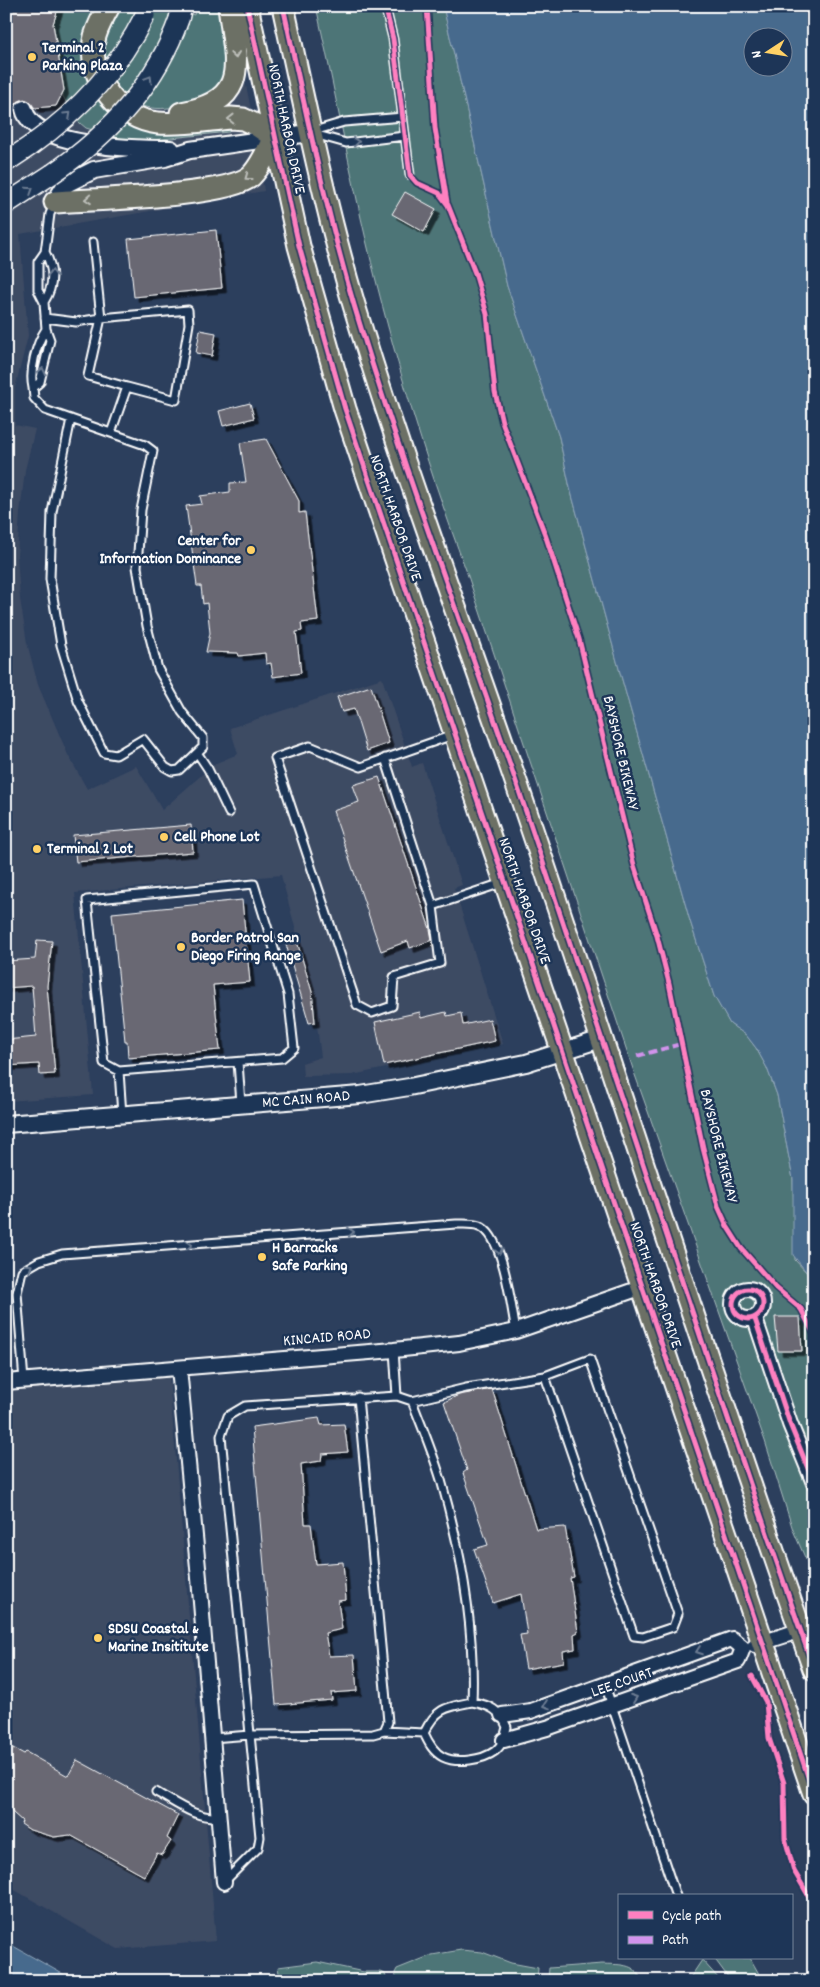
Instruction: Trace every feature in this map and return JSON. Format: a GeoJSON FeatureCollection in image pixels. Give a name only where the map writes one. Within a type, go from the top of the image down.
{"type":"FeatureCollection","features":[{"type":"Feature","properties":{"kind":"main road"},"geometry":{"type":"LineString","coordinates":[[55,202],[184,193],[230,186],[253,173],[274,137],[243,119],[231,118],[159,123],[134,115],[118,104],[106,92],[96,68],[93,50],[95,34],[109,6]]}},
{"type":"Feature","properties":{"kind":"main road"},"geometry":{"type":"LineString","coordinates":[[134,115],[163,115],[196,110],[218,100],[228,90],[234,80],[236,66],[229,6]]}},
{"type":"Feature","properties":{"kind":"main road","name":"NORTH HARBOR DRIVE"},"geometry":{"type":"LineString","coordinates":[[247,6],[274,137],[310,292],[334,371],[454,734],[643,1287],[752,1645],[814,1794]]}},
{"type":"Feature","properties":{"kind":"main road","name":"NORTH HARBOR DRIVE"},"geometry":{"type":"LineString","coordinates":[[283,6],[308,132],[333,231],[367,347],[601,1039],[807,1628],[814,1670]]}},
{"type":"Feature","properties":{"kind":"main road"},"geometry":{"type":"LineString","coordinates":[[6,160],[30,146],[63,120],[100,84],[123,53],[147,11]]}},
{"type":"Feature","properties":{"kind":"main road"},"geometry":{"type":"LineString","coordinates":[[6,204],[77,157],[109,129],[144,87],[171,44],[180,13]]}},
{"type":"Feature","properties":{"kind":"street"},"geometry":{"type":"LineString","coordinates":[[24,109],[26,118],[38,129],[76,140],[130,149],[190,150]]}},
{"type":"Feature","properties":{"kind":"street"},"geometry":{"type":"LineString","coordinates":[[55,202],[66,184],[94,170],[164,158],[190,150],[308,132]]}},
{"type":"Feature","properties":{"kind":"street","name":"MC CAIN ROAD"},"geometry":{"type":"LineString","coordinates":[[6,1124],[360,1095],[409,1088],[526,1063],[601,1039]]}},
{"type":"Feature","properties":{"kind":"street","name":"KINCAID ROAD"},"geometry":{"type":"LineString","coordinates":[[6,1382],[459,1343],[516,1330],[643,1287]]}},
{"type":"Feature","properties":{"kind":"street"},"geometry":{"type":"LineString","coordinates":[[754,1319],[790,1424],[814,1483]]}},
{"type":"Feature","properties":{"kind":"street"},"geometry":{"type":"LineString","coordinates":[[179,1368],[224,1882]]}},
{"type":"Feature","properties":{"kind":"street","name":"LEE COURT"},"geometry":{"type":"LineString","coordinates":[[504,1740],[738,1661],[752,1645],[807,1628]]}},
{"type":"Feature","properties":{"kind":"street","name":"LEE COURT"},"geometry":{"type":"LineString","coordinates":[[502,1715],[531,1711],[732,1639],[752,1645]]}},
{"type":"Feature","properties":{"kind":"lane"},"geometry":{"type":"LineString","coordinates":[[386,6],[393,39],[410,175]]}},
{"type":"Feature","properties":{"kind":"lane"},"geometry":{"type":"LineString","coordinates":[[308,132],[344,122],[403,117]]}},
{"type":"Feature","properties":{"kind":"lane"},"geometry":{"type":"LineString","coordinates":[[308,132],[346,143],[406,136]]}},
{"type":"Feature","properties":{"kind":"lane"},"geometry":{"type":"LineString","coordinates":[[55,202],[50,214],[45,252],[38,262],[38,290],[44,302],[46,329],[40,338],[31,379],[34,398],[38,405],[45,410],[72,419],[145,445],[153,452],[141,510],[137,566],[147,626],[158,669],[182,712],[203,738],[203,747],[198,754],[179,770],[172,771],[164,767],[143,739],[116,755],[104,753],[78,701],[61,645],[50,579],[52,512],[72,419]]}},
{"type":"Feature","properties":{"kind":"lane"},"geometry":{"type":"LineString","coordinates":[[45,318],[76,322],[101,318],[188,310],[189,324],[176,400],[88,376],[101,318],[93,242]]}},
{"type":"Feature","properties":{"kind":"lane"},"geometry":{"type":"LineString","coordinates":[[44,302],[52,290],[52,266],[45,252]]}},
{"type":"Feature","properties":{"kind":"lane"},"geometry":{"type":"LineString","coordinates":[[111,433],[127,387]]}},
{"type":"Feature","properties":{"kind":"lane"},"geometry":{"type":"LineString","coordinates":[[385,758],[433,906],[440,963],[394,977],[392,1006],[372,1013],[357,1005],[275,758],[310,746],[362,767],[385,758],[454,734]]}},
{"type":"Feature","properties":{"kind":"lane"},"geometry":{"type":"LineString","coordinates":[[198,754],[208,769],[229,813]]}},
{"type":"Feature","properties":{"kind":"lane"},"geometry":{"type":"LineString","coordinates":[[433,906],[505,882]]}},
{"type":"Feature","properties":{"kind":"lane"},"geometry":{"type":"LineString","coordinates":[[254,884],[288,994],[294,1048],[282,1058],[238,1062],[119,1071],[104,1063],[87,900],[254,884]]}},
{"type":"Feature","properties":{"kind":"lane"},"geometry":{"type":"LineString","coordinates":[[238,1062],[241,1105]]}},
{"type":"Feature","properties":{"kind":"lane"},"geometry":{"type":"LineString","coordinates":[[119,1071],[122,1115]]}},
{"type":"Feature","properties":{"kind":"lane"},"geometry":{"type":"LineString","coordinates":[[24,1381],[18,1293],[22,1271],[39,1261],[62,1254],[456,1224],[480,1226],[495,1239],[503,1266],[516,1330]]}},
{"type":"Feature","properties":{"kind":"lane"},"geometry":{"type":"LineString","coordinates":[[394,1350],[397,1396]]}},
{"type":"Feature","properties":{"kind":"lane"},"geometry":{"type":"LineString","coordinates":[[224,1882],[258,1848],[260,1837],[221,1436],[228,1416],[245,1406],[358,1397],[397,1396],[412,1401],[476,1387],[545,1376],[590,1359],[678,1614],[673,1628],[643,1638],[634,1636],[545,1376]]}},
{"type":"Feature","properties":{"kind":"lane"},"geometry":{"type":"LineString","coordinates":[[358,1397],[388,1722],[384,1731]]}},
{"type":"Feature","properties":{"kind":"lane"},"geometry":{"type":"LineString","coordinates":[[412,1401],[441,1480],[464,1581],[474,1669],[472,1702]]}},
{"type":"Feature","properties":{"kind":"lane"},"geometry":{"type":"LineString","coordinates":[[605,1686],[675,1894]]}},
{"type":"Feature","properties":{"kind":"lane"},"geometry":{"type":"LineString","coordinates":[[472,1702],[488,1705],[502,1715],[507,1727],[504,1740],[496,1751],[480,1757],[460,1760],[443,1757],[430,1746],[424,1733],[432,1717],[450,1707],[472,1702]]}},
{"type":"Feature","properties":{"kind":"lane"},"geometry":{"type":"LineString","coordinates":[[212,1738],[250,1735],[373,1734],[384,1731],[424,1733]]}},
{"type":"Feature","properties":{"kind":"lane"},"geometry":{"type":"LineString","coordinates":[[156,1792],[195,1813],[203,1816],[219,1817]]}},
{"type":"Feature","properties":{"kind":"shaded area"},"geometry":{"type":"Polygon","coordinates":[[[6,6],[230,6],[251,110],[264,191],[20,234],[28,336],[15,388],[15,425],[35,429],[25,470],[20,513],[17,555],[20,599],[27,643],[38,685],[68,755],[87,789],[136,766],[162,810],[214,764],[238,754],[230,728],[382,678],[412,767],[422,763],[462,885],[454,888],[503,1044],[352,1075],[303,1076],[302,1063],[321,1057],[313,994],[281,875],[75,893],[93,1095],[6,1101],[6,6]]]}},
{"type":"Feature","properties":{"kind":"shaded area"},"geometry":{"type":"Polygon","coordinates":[[[443,6],[814,6],[814,1286],[808,1274],[793,1255],[793,1179],[777,1095],[767,1068],[756,1048],[746,1035],[730,1024],[714,996],[690,921],[621,676],[570,488],[559,437],[507,286],[443,6]]]}},
{"type":"Feature","properties":{"kind":"shaded area","name":"SDSU Coastal & Marine Insititute"},"geometry":{"type":"Polygon","coordinates":[[[169,1376],[216,1941],[118,1949],[6,1885],[6,1390],[169,1376]]]}},
{"type":"Feature","properties":{"kind":"shaded area"},"geometry":{"type":"Polygon","coordinates":[[[6,1942],[75,1981],[6,1981],[6,1942]]]}},
{"type":"Feature","properties":{"kind":"green space"},"geometry":{"type":"Polygon","coordinates":[[[59,6],[100,6],[107,106],[229,127],[229,132],[132,142],[86,128],[74,118],[63,96],[53,24],[59,6]]]}},
{"type":"Feature","properties":{"kind":"green space"},"geometry":{"type":"Polygon","coordinates":[[[117,6],[173,6],[194,15],[196,6],[223,6],[232,70],[216,92],[210,96],[170,108],[153,108],[138,104],[125,97],[115,86],[107,72],[103,56],[104,33],[108,21],[117,6]]]}},
{"type":"Feature","properties":{"kind":"green space"},"geometry":{"type":"Polygon","coordinates":[[[316,6],[443,6],[507,286],[559,437],[570,488],[690,921],[714,996],[730,1024],[746,1035],[756,1048],[767,1068],[777,1095],[793,1179],[795,1260],[808,1274],[814,1286],[814,1578],[793,1530],[765,1441],[635,1075],[421,439],[372,263],[316,6]]]}},
{"type":"Feature","properties":{"kind":"green space"},"geometry":{"type":"Polygon","coordinates":[[[461,1950],[482,1952],[511,1963],[538,1968],[537,1981],[397,1981],[395,1973],[397,1969],[432,1955],[461,1950]]]}},
{"type":"Feature","properties":{"kind":"green space"},"geometry":{"type":"Polygon","coordinates":[[[702,1960],[719,1979],[720,1981],[688,1981],[702,1960]]]}},
{"type":"Feature","properties":{"kind":"green space"},"geometry":{"type":"Polygon","coordinates":[[[715,1960],[751,1960],[763,1981],[731,1981],[715,1960]]]}},
{"type":"Feature","properties":{"kind":"green space"},"geometry":{"type":"Polygon","coordinates":[[[317,1962],[364,1972],[381,1972],[385,1974],[387,1981],[337,1981],[333,1977],[288,1977],[279,1973],[278,1967],[317,1962]]]}},
{"type":"Feature","properties":{"kind":"green space"},"geometry":{"type":"Polygon","coordinates":[[[602,1964],[631,1968],[639,1975],[641,1981],[548,1981],[549,1968],[602,1964]]]}},
{"type":"Feature","properties":{"kind":"building","name":"Terminal 2 Parking Plaza"},"geometry":{"type":"Polygon","coordinates":[[[6,6],[59,6],[53,24],[64,90],[56,106],[35,108],[29,101],[24,99],[16,104],[14,110],[6,111],[6,6]]]}},
{"type":"Feature","properties":{"kind":"building"},"geometry":{"type":"Polygon","coordinates":[[[405,192],[436,209],[424,232],[392,214],[405,192]]]}},
{"type":"Feature","properties":{"kind":"building"},"geometry":{"type":"Polygon","coordinates":[[[216,230],[222,288],[134,297],[128,239],[216,230]]]}},
{"type":"Feature","properties":{"kind":"building"},"geometry":{"type":"Polygon","coordinates":[[[200,330],[216,333],[212,356],[196,353],[200,330]]]}},
{"type":"Feature","properties":{"kind":"building"},"geometry":{"type":"Polygon","coordinates":[[[250,403],[254,418],[223,426],[219,411],[250,403]]]}},
{"type":"Feature","properties":{"kind":"building","name":"Center for Information Dominance"},"geometry":{"type":"Polygon","coordinates":[[[266,439],[299,501],[299,513],[305,512],[318,621],[301,623],[302,631],[296,632],[301,673],[273,677],[271,663],[266,664],[265,653],[239,656],[238,653],[206,652],[210,633],[207,603],[203,604],[201,586],[197,586],[186,506],[202,504],[200,496],[230,492],[230,483],[246,482],[240,443],[266,439]]]}},
{"type":"Feature","properties":{"kind":"building"},"geometry":{"type":"Polygon","coordinates":[[[371,686],[389,743],[367,751],[354,709],[342,712],[337,697],[371,686]]]}},
{"type":"Feature","properties":{"kind":"building"},"geometry":{"type":"Polygon","coordinates":[[[379,777],[432,940],[410,948],[408,941],[381,951],[333,811],[359,802],[353,785],[379,777]]]}},
{"type":"Feature","properties":{"kind":"building"},"geometry":{"type":"Polygon","coordinates":[[[191,825],[193,852],[76,862],[73,835],[191,825]]]}},
{"type":"Feature","properties":{"kind":"building","name":"Border Patrol San Diego Firing Range"},"geometry":{"type":"Polygon","coordinates":[[[242,900],[250,982],[213,985],[220,1050],[128,1058],[112,913],[242,900]]]}},
{"type":"Feature","properties":{"kind":"building"},"geometry":{"type":"Polygon","coordinates":[[[296,938],[312,992],[315,1022],[309,1023],[285,941],[296,938]]]}},
{"type":"Feature","properties":{"kind":"building"},"geometry":{"type":"Polygon","coordinates":[[[37,940],[52,941],[47,986],[55,1074],[40,1075],[39,1064],[6,1066],[6,1040],[36,1037],[32,986],[6,988],[6,961],[35,959],[37,940]]]}},
{"type":"Feature","properties":{"kind":"building"},"geometry":{"type":"Polygon","coordinates":[[[420,1012],[421,1018],[446,1012],[447,1016],[461,1013],[463,1025],[490,1019],[495,1041],[384,1065],[375,1022],[420,1012]]]}},
{"type":"Feature","properties":{"kind":"building"},"geometry":{"type":"Polygon","coordinates":[[[775,1317],[800,1317],[802,1351],[778,1351],[775,1317]]]}},
{"type":"Feature","properties":{"kind":"building"},"geometry":{"type":"Polygon","coordinates":[[[492,1389],[536,1529],[565,1527],[574,1577],[570,1578],[578,1632],[574,1634],[575,1649],[563,1651],[564,1662],[526,1669],[520,1635],[527,1634],[521,1594],[493,1603],[474,1549],[488,1545],[463,1473],[467,1470],[444,1402],[459,1395],[492,1389]]]}},
{"type":"Feature","properties":{"kind":"building"},"geometry":{"type":"Polygon","coordinates":[[[319,1418],[321,1425],[344,1424],[348,1452],[322,1454],[321,1461],[301,1464],[305,1524],[311,1524],[316,1564],[343,1562],[346,1600],[338,1601],[342,1629],[325,1633],[329,1656],[354,1655],[357,1691],[331,1693],[332,1700],[276,1705],[252,1427],[319,1418]]]}},
{"type":"Feature","properties":{"kind":"building"},"geometry":{"type":"Polygon","coordinates":[[[13,1748],[24,1754],[26,1752],[68,1776],[77,1760],[178,1815],[167,1838],[171,1841],[162,1855],[157,1853],[144,1876],[70,1835],[54,1837],[30,1830],[21,1824],[22,1821],[13,1813],[6,1800],[6,1761],[13,1748]]]}},
{"type":"Feature","properties":{"kind":"marked path"},"geometry":{"type":"LineString","coordinates":[[637,1056],[681,1044]]}},
{"type":"Feature","properties":{"kind":"cycle path"},"geometry":{"type":"LineString","coordinates":[[247,6],[299,246],[345,409],[814,1794]]}},
{"type":"Feature","properties":{"kind":"cycle path"},"geometry":{"type":"LineString","coordinates":[[283,6],[334,231],[372,365],[515,779],[700,1336],[814,1669]]}},
{"type":"Feature","properties":{"kind":"cycle path","name":"BAYSHORE BIKEWAY"},"geometry":{"type":"LineString","coordinates":[[385,6],[393,39],[410,175],[417,183],[439,193],[448,205],[475,273],[487,314],[495,392],[502,422],[546,537],[579,639],[634,865],[657,936],[669,983],[703,1148],[718,1206],[727,1226],[741,1248],[776,1288],[801,1309],[814,1334]]}},
{"type":"Feature","properties":{"kind":"cycle path"},"geometry":{"type":"LineString","coordinates":[[427,6],[435,128],[447,202]]}},
{"type":"Feature","properties":{"kind":"cycle path"},"geometry":{"type":"LineString","coordinates":[[748,1289],[759,1293],[763,1304],[759,1315],[748,1319],[737,1315],[733,1304],[737,1293],[748,1289]]}},
{"type":"Feature","properties":{"kind":"cycle path"},"geometry":{"type":"LineString","coordinates":[[755,1319],[790,1424],[814,1483]]}},
{"type":"Feature","properties":{"kind":"cycle path"},"geometry":{"type":"LineString","coordinates":[[752,1676],[766,1702],[769,1738],[784,1783],[785,1838],[794,1871],[814,1905]]}},
{"type":"Feature","properties":{"kind":"place","name":"Terminal 2 Parking Plaza"},"geometry":{"type":"Point","coordinates":[32,57]}},
{"type":"Feature","properties":{"kind":"place","name":"Center for Information Dominance"},"geometry":{"type":"Point","coordinates":[251,550]}},
{"type":"Feature","properties":{"kind":"place","name":"Cell Phone Lot"},"geometry":{"type":"Point","coordinates":[164,837]}},
{"type":"Feature","properties":{"kind":"place","name":"Terminal 2 Lot"},"geometry":{"type":"Point","coordinates":[37,849]}},
{"type":"Feature","properties":{"kind":"place","name":"Border Patrol San Diego Firing Range"},"geometry":{"type":"Point","coordinates":[181,947]}},
{"type":"Feature","properties":{"kind":"place","name":"H Barracks Safe Parking"},"geometry":{"type":"Point","coordinates":[262,1257]}},
{"type":"Feature","properties":{"kind":"place","name":"SDSU Coastal & Marine Insititute"},"geometry":{"type":"Point","coordinates":[98,1638]}}]}
